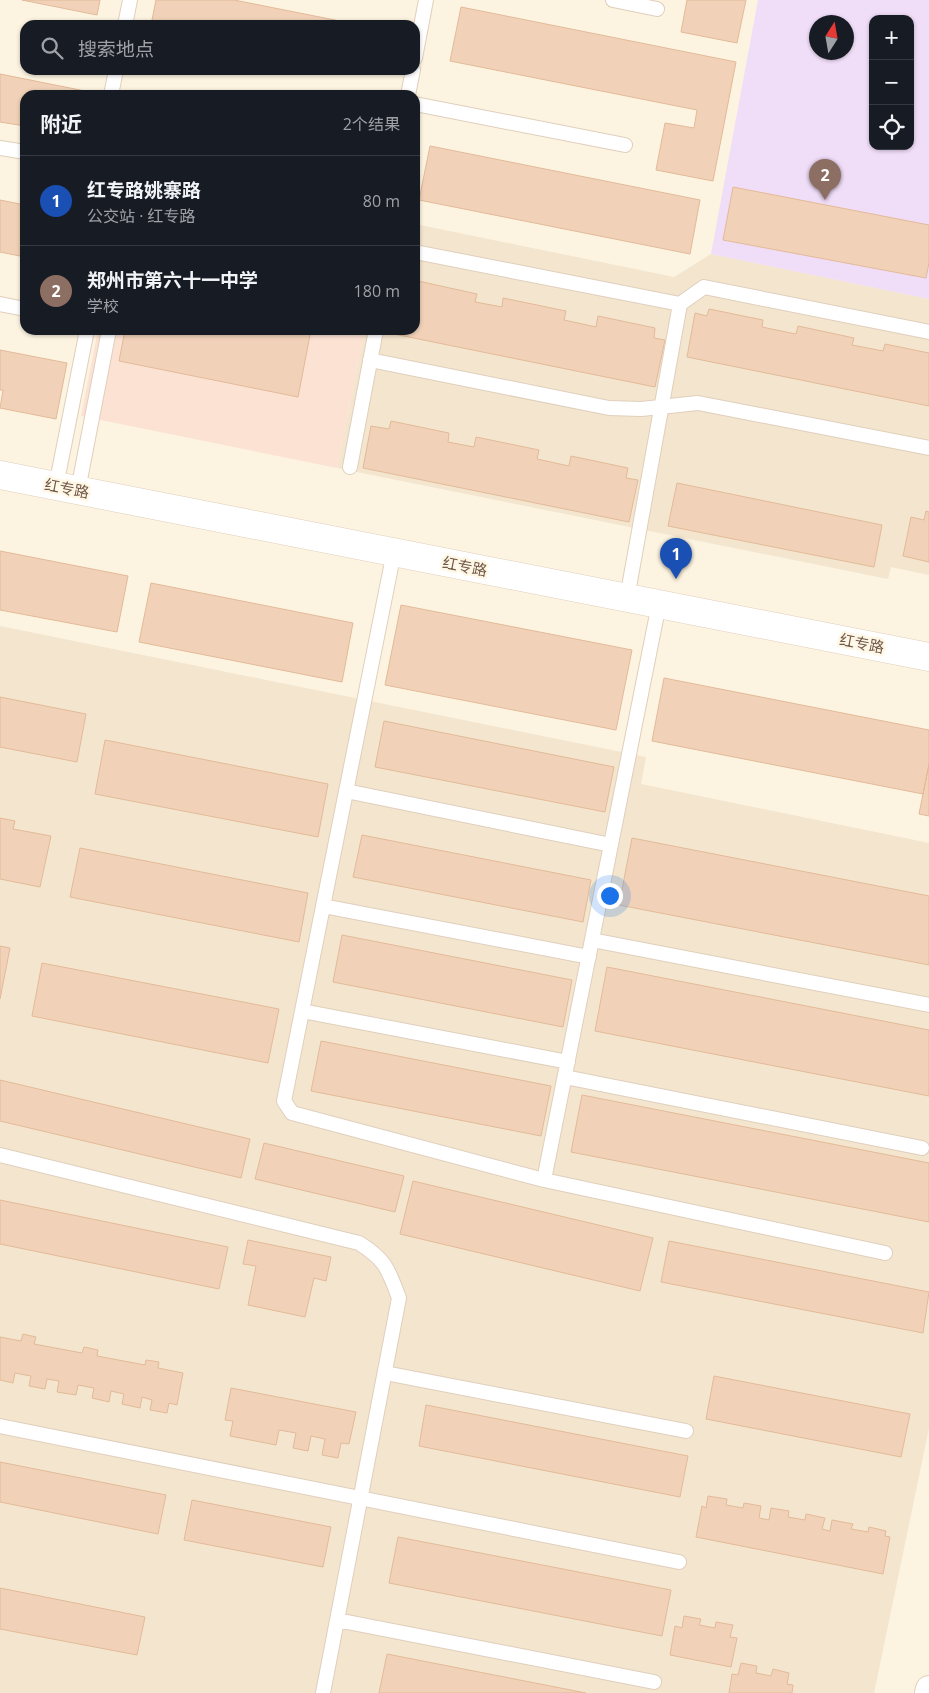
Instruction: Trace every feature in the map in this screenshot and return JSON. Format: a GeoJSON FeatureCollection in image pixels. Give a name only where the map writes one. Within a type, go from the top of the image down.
{"type":"FeatureCollection","features":[{"type":"Feature","properties":{"kind":"street","name":"红专路"},"geometry":{"type":"LineString","coordinates":[[0,475],[929,657]]}},
{"type":"Feature","properties":{"kind":"street"},"geometry":{"type":"LineString","coordinates":[[928,1693],[929,1689]]}},
{"type":"Feature","properties":{"kind":"lane"},"geometry":{"type":"LineString","coordinates":[[126,20],[130,0]]}},
{"type":"Feature","properties":{"kind":"lane"},"geometry":{"type":"LineString","coordinates":[[420,32],[426,0]]}},
{"type":"Feature","properties":{"kind":"lane"},"geometry":{"type":"LineString","coordinates":[[613,0],[658,9]]}},
{"type":"Feature","properties":{"kind":"lane"},"geometry":{"type":"LineString","coordinates":[[112,90],[115,75]]}},
{"type":"Feature","properties":{"kind":"lane"},"geometry":{"type":"LineString","coordinates":[[409,90],[412,75]]}},
{"type":"Feature","properties":{"kind":"lane"},"geometry":{"type":"LineString","coordinates":[[420,105],[625,145]]}},
{"type":"Feature","properties":{"kind":"lane"},"geometry":{"type":"LineString","coordinates":[[0,148],[20,151]]}},
{"type":"Feature","properties":{"kind":"lane"},"geometry":{"type":"LineString","coordinates":[[420,253],[680,304]]}},
{"type":"Feature","properties":{"kind":"lane"},"geometry":{"type":"LineString","coordinates":[[627,598],[680,304],[704,287],[929,332]]}},
{"type":"Feature","properties":{"kind":"lane"},"geometry":{"type":"LineString","coordinates":[[0,304],[20,307]]}},
{"type":"Feature","properties":{"kind":"lane"},"geometry":{"type":"LineString","coordinates":[[67,488],[86,335]]}},
{"type":"Feature","properties":{"kind":"lane"},"geometry":{"type":"LineString","coordinates":[[67,488],[108,335]]}},
{"type":"Feature","properties":{"kind":"lane"},"geometry":{"type":"LineString","coordinates":[[350,467],[375,335]]}},
{"type":"Feature","properties":{"kind":"lane"},"geometry":{"type":"LineString","coordinates":[[370,360],[609,408],[641,409],[698,403],[929,448]]}},
{"type":"Feature","properties":{"kind":"lane"},"geometry":{"type":"LineString","coordinates":[[394,552],[284,1101],[292,1113],[544,1180],[885,1253]]}},
{"type":"Feature","properties":{"kind":"lane"},"geometry":{"type":"LineString","coordinates":[[544,1180],[659,604]]}},
{"type":"Feature","properties":{"kind":"lane"},"geometry":{"type":"LineString","coordinates":[[346,791],[611,845]]}},
{"type":"Feature","properties":{"kind":"lane"},"geometry":{"type":"LineString","coordinates":[[323,906],[589,958]]}},
{"type":"Feature","properties":{"kind":"lane"},"geometry":{"type":"LineString","coordinates":[[592,940],[929,1004]]}},
{"type":"Feature","properties":{"kind":"lane"},"geometry":{"type":"LineString","coordinates":[[302,1011],[568,1062]]}},
{"type":"Feature","properties":{"kind":"lane"},"geometry":{"type":"LineString","coordinates":[[565,1077],[922,1148]]}},
{"type":"Feature","properties":{"kind":"lane"},"geometry":{"type":"LineString","coordinates":[[0,1155],[359,1243],[378,1255],[389,1270],[399,1298],[323,1693]]}},
{"type":"Feature","properties":{"kind":"lane"},"geometry":{"type":"LineString","coordinates":[[385,1373],[686,1431]]}},
{"type":"Feature","properties":{"kind":"lane"},"geometry":{"type":"LineString","coordinates":[[0,1426],[679,1562]]}},
{"type":"Feature","properties":{"kind":"lane"},"geometry":{"type":"LineString","coordinates":[[337,1620],[654,1682]]}},
{"type":"Feature","properties":{"kind":"shaded area"},"geometry":{"type":"Polygon","coordinates":[[[758,0],[929,0],[929,299],[711,254],[758,0]]]}},
{"type":"Feature","properties":{"kind":"shaded area"},"geometry":{"type":"Polygon","coordinates":[[[420,225],[674,277],[711,254],[929,299],[929,575],[891,567],[888,579],[337,468],[364,335],[420,335],[420,225]]]}},
{"type":"Feature","properties":{"kind":"shaded area"},"geometry":{"type":"Polygon","coordinates":[[[97,335],[364,335],[337,468],[81,416],[97,335]]]}},
{"type":"Feature","properties":{"kind":"shaded area"},"geometry":{"type":"Polygon","coordinates":[[[0,626],[646,757],[641,784],[929,843],[929,1428],[874,1693],[0,1693],[0,626]]]}},
{"type":"Feature","properties":{"kind":"building"},"geometry":{"type":"Polygon","coordinates":[[[22,0],[100,0],[97,15],[22,0]]]}},
{"type":"Feature","properties":{"kind":"building"},"geometry":{"type":"Polygon","coordinates":[[[156,0],[234,0],[335,20],[152,20],[156,0]]]}},
{"type":"Feature","properties":{"kind":"building"},"geometry":{"type":"Polygon","coordinates":[[[687,0],[746,0],[737,43],[681,32],[687,0]]]}},
{"type":"Feature","properties":{"kind":"building"},"geometry":{"type":"Polygon","coordinates":[[[461,7],[736,62],[713,181],[656,170],[665,123],[694,128],[697,110],[450,61],[461,7]]]}},
{"type":"Feature","properties":{"kind":"building"},"geometry":{"type":"Polygon","coordinates":[[[0,74],[80,90],[20,90],[20,125],[0,122],[0,74]]]}},
{"type":"Feature","properties":{"kind":"building"},"geometry":{"type":"Polygon","coordinates":[[[430,146],[700,200],[690,254],[420,200],[430,146]]]}},
{"type":"Feature","properties":{"kind":"building"},"geometry":{"type":"Polygon","coordinates":[[[733,187],[929,225],[929,263],[926,278],[723,240],[733,187]]]}},
{"type":"Feature","properties":{"kind":"building"},"geometry":{"type":"Polygon","coordinates":[[[0,200],[20,204],[20,256],[0,252],[0,200]]]}},
{"type":"Feature","properties":{"kind":"building"},"geometry":{"type":"Polygon","coordinates":[[[420,281],[477,294],[475,302],[502,307],[503,298],[566,311],[564,320],[596,327],[598,316],[655,328],[654,338],[665,340],[655,387],[399,335],[420,335],[420,281]]]}},
{"type":"Feature","properties":{"kind":"building"},"geometry":{"type":"Polygon","coordinates":[[[709,309],[763,320],[762,327],[796,334],[798,326],[854,338],[852,345],[883,351],[885,344],[929,353],[929,406],[687,357],[695,313],[707,316],[709,309]]]}},
{"type":"Feature","properties":{"kind":"building"},"geometry":{"type":"Polygon","coordinates":[[[124,335],[310,335],[298,397],[119,361],[124,335]]]}},
{"type":"Feature","properties":{"kind":"building"},"geometry":{"type":"Polygon","coordinates":[[[0,350],[67,363],[56,419],[0,408],[3,390],[0,390],[0,350]]]}},
{"type":"Feature","properties":{"kind":"building"},"geometry":{"type":"Polygon","coordinates":[[[391,421],[449,433],[448,442],[474,447],[476,437],[539,450],[537,459],[569,466],[571,456],[628,468],[626,478],[638,480],[629,522],[363,468],[371,426],[389,429],[391,421]]]}},
{"type":"Feature","properties":{"kind":"building"},"geometry":{"type":"Polygon","coordinates":[[[677,483],[882,525],[874,567],[668,526],[677,483]]]}},
{"type":"Feature","properties":{"kind":"building"},"geometry":{"type":"Polygon","coordinates":[[[926,511],[929,512],[929,562],[903,556],[911,517],[924,520],[926,511]]]}},
{"type":"Feature","properties":{"kind":"building"},"geometry":{"type":"Polygon","coordinates":[[[0,551],[128,576],[117,632],[0,610],[0,551]]]}},
{"type":"Feature","properties":{"kind":"building"},"geometry":{"type":"Polygon","coordinates":[[[151,583],[353,623],[342,682],[139,642],[151,583]]]}},
{"type":"Feature","properties":{"kind":"building"},"geometry":{"type":"Polygon","coordinates":[[[401,605],[632,650],[616,730],[385,685],[401,605]]]}},
{"type":"Feature","properties":{"kind":"building"},"geometry":{"type":"Polygon","coordinates":[[[664,678],[929,730],[929,764],[923,794],[652,741],[664,678]]]}},
{"type":"Feature","properties":{"kind":"building"},"geometry":{"type":"Polygon","coordinates":[[[0,697],[86,714],[77,762],[0,747],[0,697]]]}},
{"type":"Feature","properties":{"kind":"building"},"geometry":{"type":"Polygon","coordinates":[[[384,721],[614,767],[605,812],[375,767],[384,721]]]}},
{"type":"Feature","properties":{"kind":"building"},"geometry":{"type":"Polygon","coordinates":[[[105,740],[328,784],[318,837],[95,794],[105,740]]]}},
{"type":"Feature","properties":{"kind":"building"},"geometry":{"type":"Polygon","coordinates":[[[929,764],[929,816],[919,814],[929,764]]]}},
{"type":"Feature","properties":{"kind":"building"},"geometry":{"type":"Polygon","coordinates":[[[0,818],[15,821],[13,829],[51,836],[40,887],[0,879],[0,818]]]}},
{"type":"Feature","properties":{"kind":"building"},"geometry":{"type":"Polygon","coordinates":[[[362,835],[591,880],[583,922],[353,877],[362,835]]]}},
{"type":"Feature","properties":{"kind":"building"},"geometry":{"type":"Polygon","coordinates":[[[632,838],[929,896],[929,965],[619,905],[632,838]]]}},
{"type":"Feature","properties":{"kind":"building"},"geometry":{"type":"Polygon","coordinates":[[[80,848],[308,893],[299,942],[70,897],[80,848]]]}},
{"type":"Feature","properties":{"kind":"building"},"geometry":{"type":"Polygon","coordinates":[[[342,935],[572,980],[563,1027],[333,982],[342,935]]]}},
{"type":"Feature","properties":{"kind":"building"},"geometry":{"type":"Polygon","coordinates":[[[0,946],[10,948],[0,999],[0,946]]]}},
{"type":"Feature","properties":{"kind":"building"},"geometry":{"type":"Polygon","coordinates":[[[42,963],[279,1009],[268,1063],[32,1016],[42,963]]]}},
{"type":"Feature","properties":{"kind":"building"},"geometry":{"type":"Polygon","coordinates":[[[607,967],[929,1030],[929,1096],[595,1031],[607,967]]]}},
{"type":"Feature","properties":{"kind":"building"},"geometry":{"type":"Polygon","coordinates":[[[321,1041],[551,1086],[541,1136],[311,1091],[321,1041]]]}},
{"type":"Feature","properties":{"kind":"building"},"geometry":{"type":"Polygon","coordinates":[[[0,1080],[250,1139],[241,1178],[0,1121],[0,1080]]]}},
{"type":"Feature","properties":{"kind":"building"},"geometry":{"type":"Polygon","coordinates":[[[582,1095],[929,1163],[929,1222],[571,1152],[582,1095]]]}},
{"type":"Feature","properties":{"kind":"building"},"geometry":{"type":"Polygon","coordinates":[[[264,1143],[404,1176],[395,1212],[255,1179],[264,1143]]]}},
{"type":"Feature","properties":{"kind":"building"},"geometry":{"type":"Polygon","coordinates":[[[413,1181],[653,1238],[640,1291],[400,1234],[413,1181]]]}},
{"type":"Feature","properties":{"kind":"building"},"geometry":{"type":"Polygon","coordinates":[[[0,1200],[228,1247],[219,1289],[0,1244],[0,1200]]]}},
{"type":"Feature","properties":{"kind":"building"},"geometry":{"type":"Polygon","coordinates":[[[248,1240],[331,1257],[326,1281],[314,1278],[305,1317],[248,1305],[256,1266],[243,1264],[248,1240]]]}},
{"type":"Feature","properties":{"kind":"building"},"geometry":{"type":"Polygon","coordinates":[[[669,1241],[929,1292],[923,1333],[661,1282],[669,1241]]]}},
{"type":"Feature","properties":{"kind":"building"},"geometry":{"type":"Polygon","coordinates":[[[23,1334],[36,1337],[34,1344],[82,1353],[84,1347],[98,1350],[97,1356],[145,1365],[146,1360],[159,1362],[158,1368],[183,1373],[177,1405],[169,1403],[167,1413],[150,1410],[152,1400],[142,1397],[140,1408],[122,1404],[124,1394],[111,1391],[109,1402],[92,1398],[94,1388],[78,1385],[76,1395],[57,1392],[59,1381],[47,1379],[45,1389],[29,1386],[31,1376],[15,1373],[13,1383],[0,1380],[0,1337],[21,1341],[23,1334]]]}},
{"type":"Feature","properties":{"kind":"building"},"geometry":{"type":"Polygon","coordinates":[[[714,1376],[910,1414],[901,1457],[706,1419],[714,1376]]]}},
{"type":"Feature","properties":{"kind":"building"},"geometry":{"type":"Polygon","coordinates":[[[231,1388],[356,1412],[349,1444],[341,1443],[338,1458],[322,1455],[325,1439],[311,1436],[308,1451],[293,1448],[296,1433],[279,1430],[276,1445],[230,1436],[233,1421],[225,1420],[231,1388]]]}},
{"type":"Feature","properties":{"kind":"building"},"geometry":{"type":"Polygon","coordinates":[[[426,1405],[688,1456],[680,1497],[419,1446],[426,1405]]]}},
{"type":"Feature","properties":{"kind":"building"},"geometry":{"type":"Polygon","coordinates":[[[0,1462],[166,1495],[158,1534],[0,1502],[0,1462]]]}},
{"type":"Feature","properties":{"kind":"building"},"geometry":{"type":"Polygon","coordinates":[[[708,1496],[727,1499],[726,1505],[743,1508],[744,1503],[761,1506],[759,1518],[769,1520],[771,1508],[789,1511],[788,1517],[805,1520],[806,1514],[825,1518],[822,1529],[830,1531],[832,1520],[853,1524],[851,1529],[868,1532],[869,1527],[886,1531],[885,1536],[890,1537],[883,1574],[696,1537],[702,1506],[706,1508],[708,1496]]]}},
{"type":"Feature","properties":{"kind":"building"},"geometry":{"type":"Polygon","coordinates":[[[192,1500],[331,1527],[323,1567],[184,1540],[192,1500]]]}},
{"type":"Feature","properties":{"kind":"building"},"geometry":{"type":"Polygon","coordinates":[[[398,1537],[671,1590],[662,1636],[389,1583],[398,1537]]]}},
{"type":"Feature","properties":{"kind":"building"},"geometry":{"type":"Polygon","coordinates":[[[0,1588],[145,1617],[137,1655],[0,1629],[0,1588]]]}},
{"type":"Feature","properties":{"kind":"building"},"geometry":{"type":"Polygon","coordinates":[[[684,1616],[701,1619],[699,1625],[715,1628],[716,1622],[733,1625],[730,1637],[737,1638],[731,1667],[670,1655],[675,1626],[682,1628],[684,1616]]]}},
{"type":"Feature","properties":{"kind":"building"},"geometry":{"type":"Polygon","coordinates":[[[387,1654],[586,1693],[379,1693],[387,1654]]]}},
{"type":"Feature","properties":{"kind":"building"},"geometry":{"type":"Polygon","coordinates":[[[741,1663],[757,1666],[756,1673],[771,1676],[773,1669],[789,1673],[787,1684],[793,1685],[792,1693],[729,1693],[732,1674],[738,1675],[741,1663]]]}},
{"type":"Feature","properties":{"kind":"place","name":"郑州市第六十一中学"},"geometry":{"type":"Point","coordinates":[825,200]}},
{"type":"Feature","properties":{"kind":"place","name":"红专路姚寨路"},"geometry":{"type":"Point","coordinates":[676,579]}}]}
